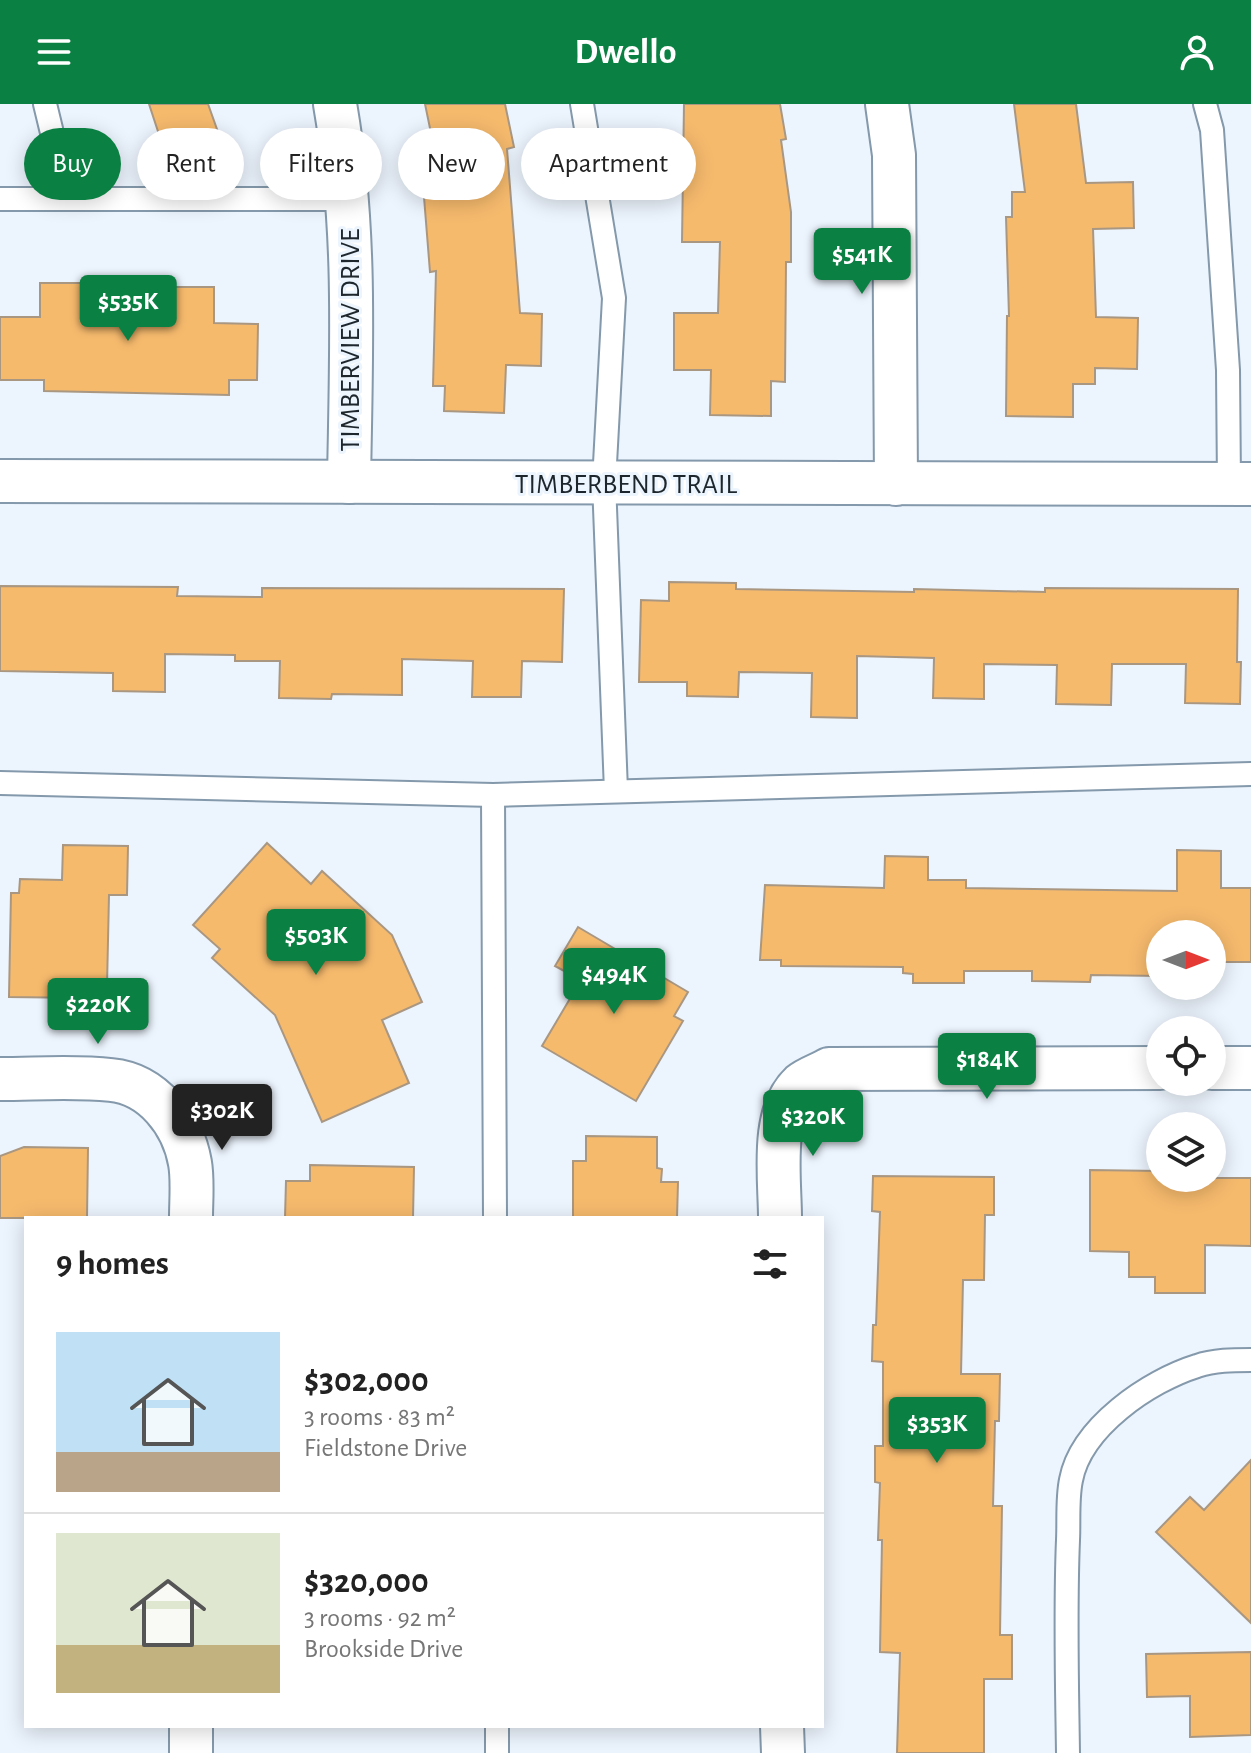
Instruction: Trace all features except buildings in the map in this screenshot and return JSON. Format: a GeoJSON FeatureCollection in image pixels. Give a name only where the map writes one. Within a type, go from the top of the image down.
{"type":"FeatureCollection","features":[{"type":"Feature","properties":{"kind":"street","name":"TIMBERVIEW DRIVE"},"geometry":{"type":"LineString","coordinates":[[335,104],[339,128]]}},
{"type":"Feature","properties":{"kind":"street"},"geometry":{"type":"LineString","coordinates":[[887,104],[894,155],[896,484]]}},
{"type":"Feature","properties":{"kind":"street","name":"TIMBERVIEW DRIVE"},"geometry":{"type":"LineString","coordinates":[[348,200],[352,270],[349,482]]}},
{"type":"Feature","properties":{"kind":"street","name":"TIMBERBEND TRAIL"},"geometry":{"type":"LineString","coordinates":[[0,481],[1240,484]]}},
{"type":"Feature","properties":{"kind":"street"},"geometry":{"type":"LineString","coordinates":[[780,1216],[780,1137],[786,1105],[802,1083],[829,1069],[1146,1068]]}},
{"type":"Feature","properties":{"kind":"street"},"geometry":{"type":"LineString","coordinates":[[1226,1068],[1251,1068]]}},
{"type":"Feature","properties":{"kind":"street"},"geometry":{"type":"LineString","coordinates":[[0,1079],[113,1080],[142,1090],[166,1109],[183,1135],[191,1165],[191,1216]]}},
{"type":"Feature","properties":{"kind":"street"},"geometry":{"type":"LineString","coordinates":[[191,1728],[191,1753]]}},
{"type":"Feature","properties":{"kind":"street"},"geometry":{"type":"LineString","coordinates":[[782,1728],[783,1753]]}},
{"type":"Feature","properties":{"kind":"lane"},"geometry":{"type":"LineString","coordinates":[[45,104],[51,128]]}},
{"type":"Feature","properties":{"kind":"lane"},"geometry":{"type":"LineString","coordinates":[[582,104],[614,298],[604,482],[616,791]]}},
{"type":"Feature","properties":{"kind":"lane"},"geometry":{"type":"LineString","coordinates":[[1205,104],[1212,130],[1228,370],[1240,484]]}},
{"type":"Feature","properties":{"kind":"lane"},"geometry":{"type":"LineString","coordinates":[[0,199],[24,199]]}},
{"type":"Feature","properties":{"kind":"lane"},"geometry":{"type":"LineString","coordinates":[[121,199],[260,199]]}},
{"type":"Feature","properties":{"kind":"lane"},"geometry":{"type":"LineString","coordinates":[[0,783],[493,795],[1251,774]]}},
{"type":"Feature","properties":{"kind":"lane"},"geometry":{"type":"LineString","coordinates":[[493,795],[495,1216]]}},
{"type":"Feature","properties":{"kind":"lane"},"geometry":{"type":"LineString","coordinates":[[1068,1753],[1066,1582],[1071,1478],[1077,1465],[1095,1432],[1118,1410],[1157,1383],[1197,1366],[1225,1360],[1251,1360]]}},
{"type":"Feature","properties":{"kind":"lane"},"geometry":{"type":"LineString","coordinates":[[497,1728],[497,1753]]}}]}
